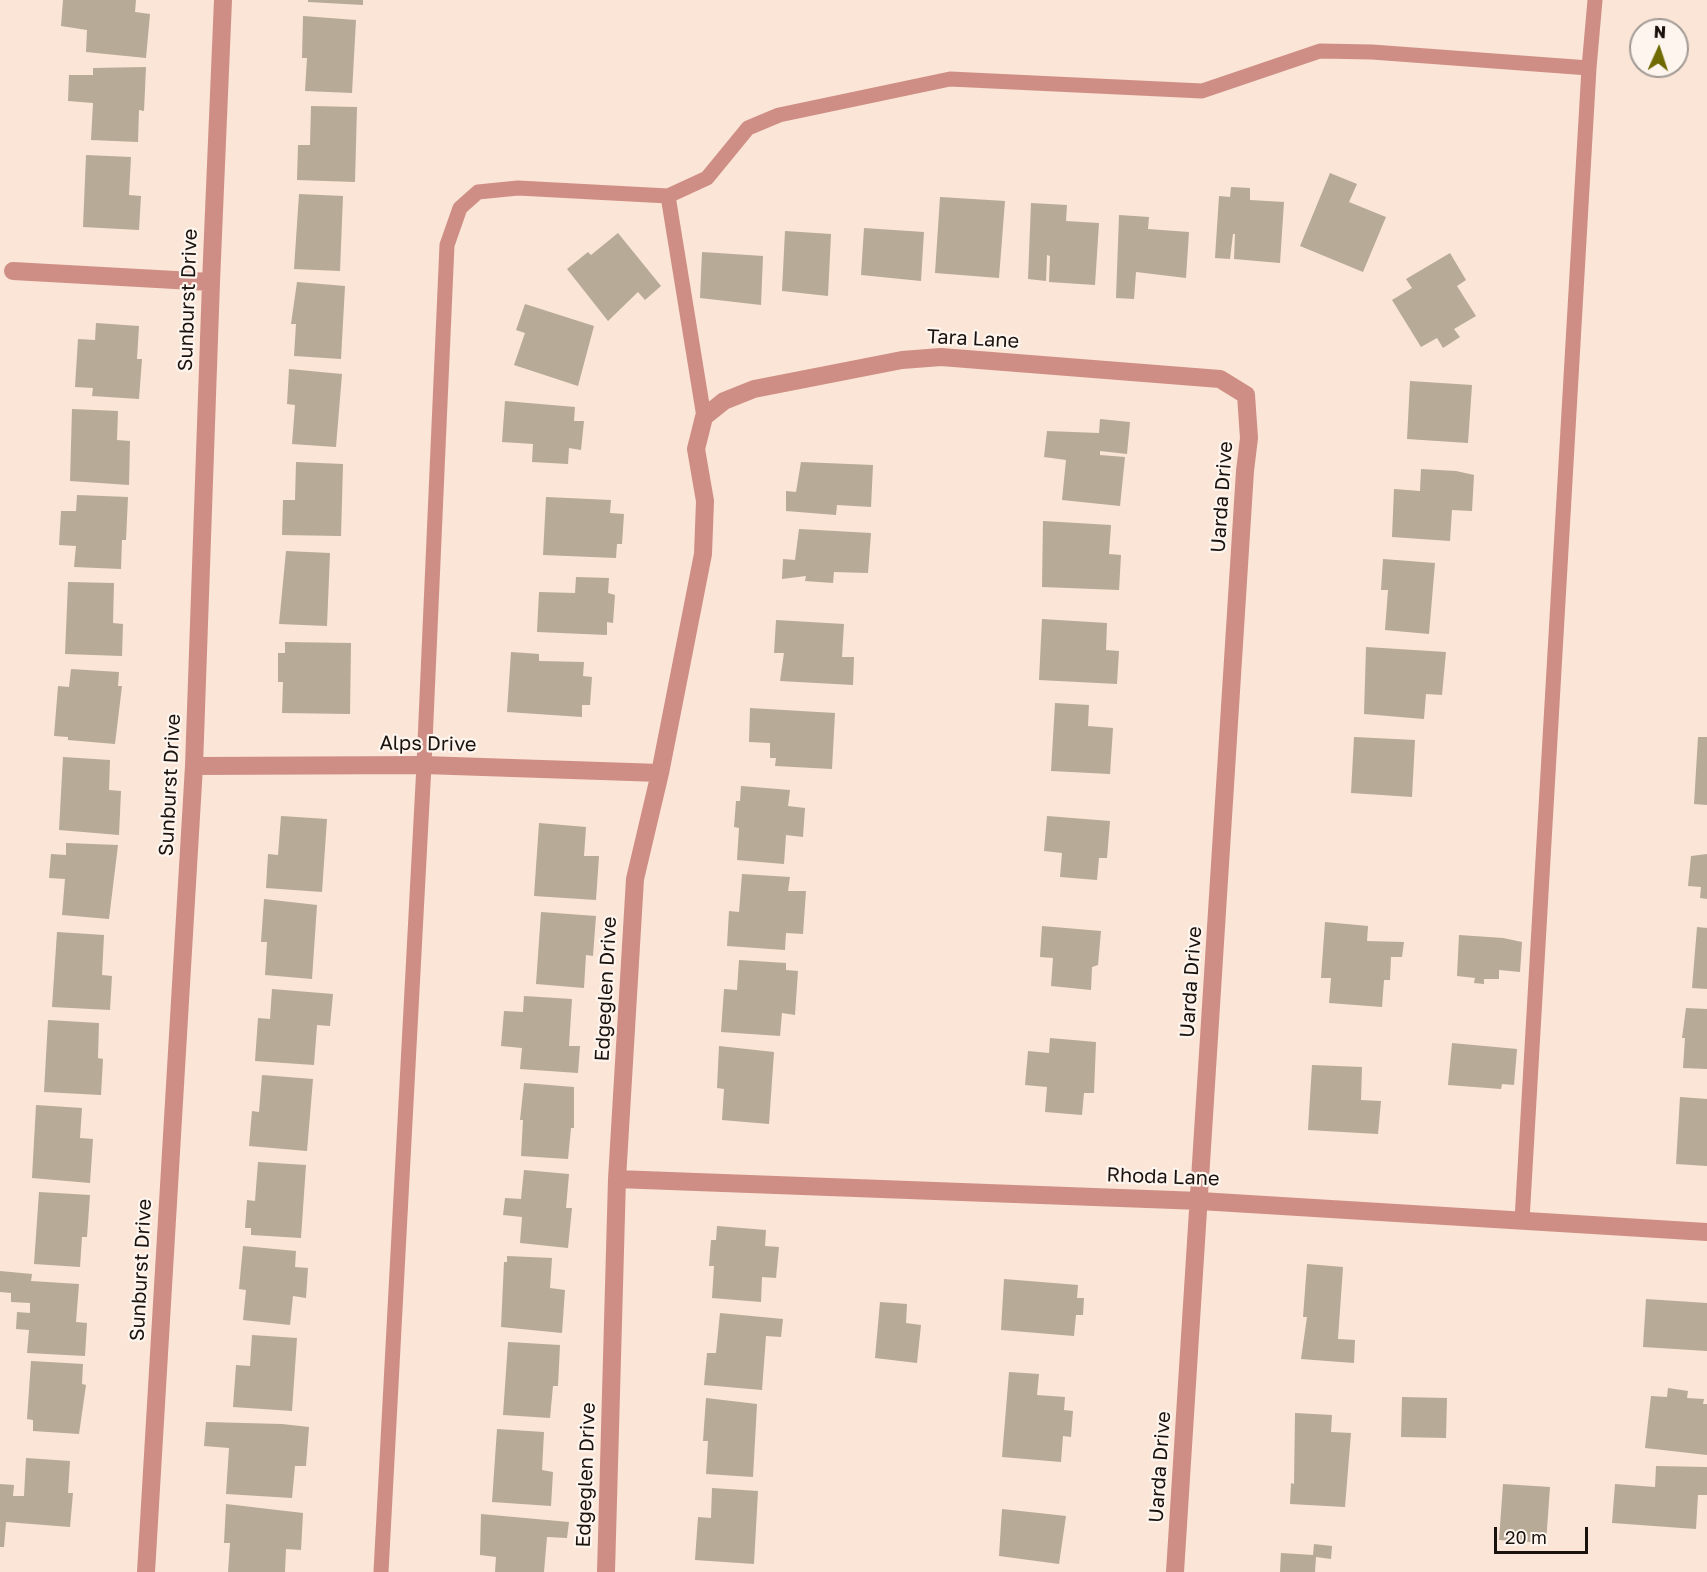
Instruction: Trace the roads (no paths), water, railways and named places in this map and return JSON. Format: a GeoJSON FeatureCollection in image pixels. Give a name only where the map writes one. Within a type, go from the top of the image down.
{"type":"FeatureCollection","features":[{"type":"Feature","properties":{"kind":"street","name":"Sunburst Drive"},"geometry":{"type":"LineString","coordinates":[[146,1572],[194,766],[223,0]]}},
{"type":"Feature","properties":{"kind":"street"},"geometry":{"type":"LineString","coordinates":[[14,272],[211,282]]}},
{"type":"Feature","properties":{"kind":"street","name":"Tara Lane"},"geometry":{"type":"LineString","coordinates":[[704,417],[724,401],[754,389],[902,360],[941,357],[1220,379],[1246,395]]}},
{"type":"Feature","properties":{"kind":"street","name":"Uarda Drive"},"geometry":{"type":"LineString","coordinates":[[1175,1572],[1245,471],[1249,438],[1246,395]]}},
{"type":"Feature","properties":{"kind":"street","name":"Edgeglen Drive"},"geometry":{"type":"LineString","coordinates":[[606,1572],[617,1179],[635,879],[660,773],[703,554],[705,501],[696,449],[704,417]]}},
{"type":"Feature","properties":{"kind":"street","name":"Alps Drive"},"geometry":{"type":"LineString","coordinates":[[194,766],[424,765],[660,773]]}},
{"type":"Feature","properties":{"kind":"street","name":"Rhoda Lane"},"geometry":{"type":"LineString","coordinates":[[617,1179],[1200,1201],[1707,1232]]}},
{"type":"Feature","properties":{"kind":"lane"},"geometry":{"type":"LineString","coordinates":[[1521,1220],[1589,68],[1595,0]]}},
{"type":"Feature","properties":{"kind":"lane"},"geometry":{"type":"LineString","coordinates":[[381,1572],[424,765],[447,245],[460,207],[478,192],[518,188],[668,196],[706,178],[748,129],[779,115],[950,79],[1202,91],[1320,51],[1372,52],[1589,68]]}},
{"type":"Feature","properties":{"kind":"lane"},"geometry":{"type":"LineString","coordinates":[[668,196],[704,417]]}}]}
